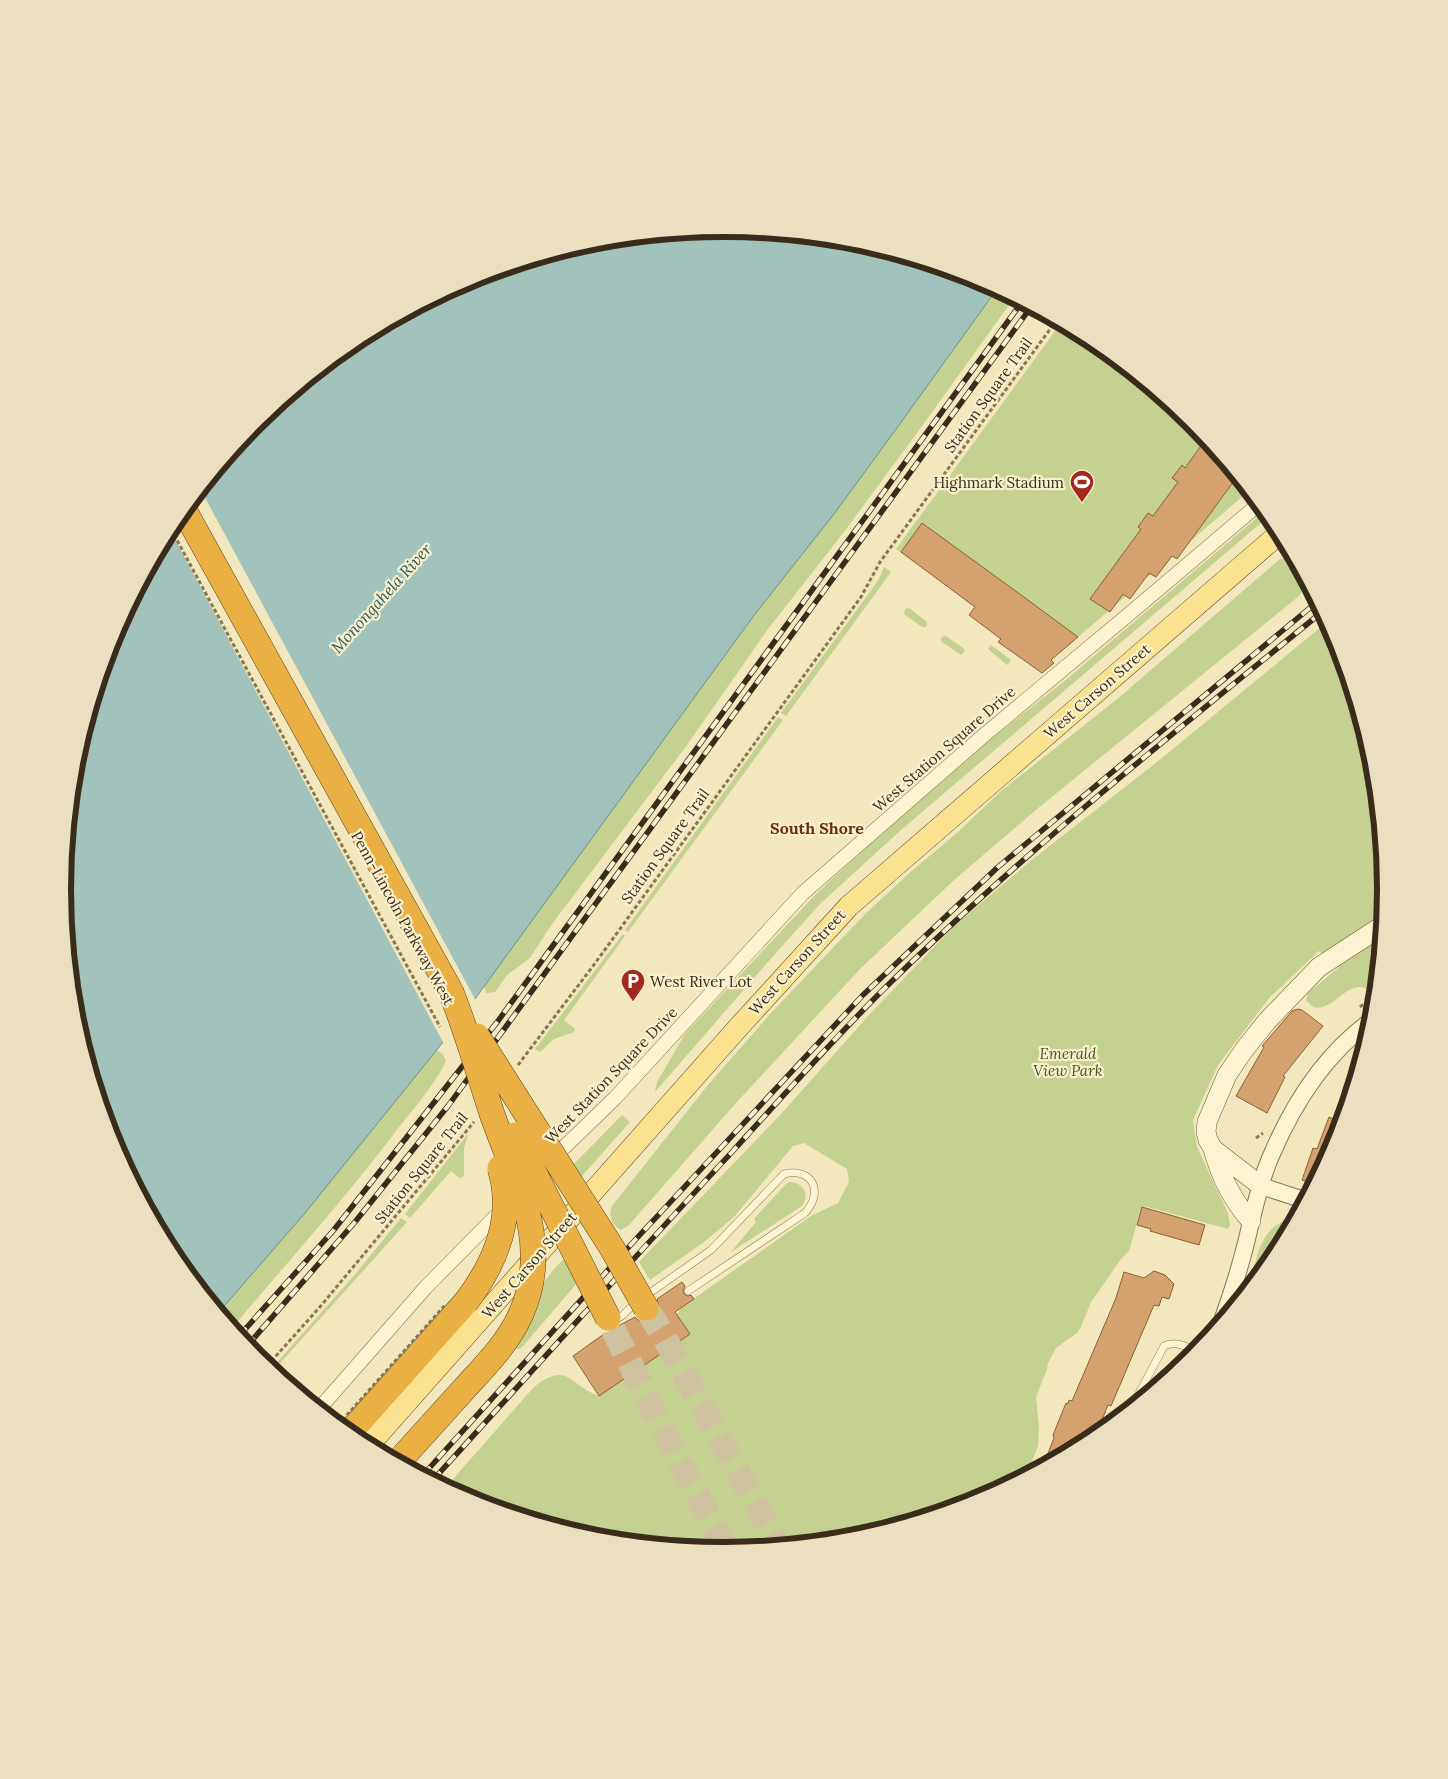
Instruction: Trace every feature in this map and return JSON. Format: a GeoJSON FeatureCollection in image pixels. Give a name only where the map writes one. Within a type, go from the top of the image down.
{"type":"FeatureCollection","features":[{"type":"Feature","properties":{"kind":"highway","name":"Penn-Lincoln Parkway West"},"geometry":{"type":"LineString","coordinates":[[185,522],[446,990],[610,1324]]}},
{"type":"Feature","properties":{"kind":"highway","name":"Penn-Lincoln Parkway West"},"geometry":{"type":"LineString","coordinates":[[446,990],[612,1248],[646,1308]]}},
{"type":"Feature","properties":{"kind":"highway"},"geometry":{"type":"LineString","coordinates":[[354,1427],[479,1285],[494,1253],[504,1222],[507,1205],[501,1170],[446,990]]}},
{"type":"Feature","properties":{"kind":"highway"},"geometry":{"type":"LineString","coordinates":[[402,1457],[503,1346],[521,1315],[532,1272],[533,1237],[528,1210],[446,990]]}},
{"type":"Feature","properties":{"kind":"main road","name":"West Carson Street"},"geometry":{"type":"LineString","coordinates":[[374,1440],[742,1023],[849,906],[1274,538]]}},
{"type":"Feature","properties":{"kind":"main road"},"geometry":{"type":"LineString","coordinates":[[1251,1221],[1239,1208],[1218,1167],[1206,1132],[1207,1122],[1227,1075],[1267,1020],[1319,967],[1375,931]]}},
{"type":"Feature","properties":{"kind":"main road"},"geometry":{"type":"LineString","coordinates":[[1213,1149],[1261,1186]]}},
{"type":"Feature","properties":{"kind":"street","name":"West Station Square Drive"},"geometry":{"type":"LineString","coordinates":[[323,1404],[426,1287],[615,1098],[803,893],[983,736],[1254,508]]}},
{"type":"Feature","properties":{"kind":"street"},"geometry":{"type":"LineString","coordinates":[[1228,1304],[1270,1157],[1294,1110],[1310,1085],[1334,1054],[1362,1027]]}},
{"type":"Feature","properties":{"kind":"street"},"geometry":{"type":"LineString","coordinates":[[1261,1186],[1298,1198]]}},
{"type":"Feature","properties":{"kind":"lane"},"geometry":{"type":"LineString","coordinates":[[610,1324],[634,1304],[710,1250],[784,1174],[793,1171],[810,1179],[815,1187],[815,1196],[812,1205],[805,1213],[688,1291]]}},
{"type":"Feature","properties":{"kind":"lane"},"geometry":{"type":"LineString","coordinates":[[1142,1390],[1164,1346],[1168,1343],[1177,1343],[1189,1348]]}},
{"type":"Feature","properties":{"kind":"path","name":"Station Square Trail"},"geometry":{"type":"LineString","coordinates":[[516,1068],[608,946],[855,605],[884,556],[1053,326]]}},
{"type":"Feature","properties":{"kind":"path"},"geometry":{"type":"LineString","coordinates":[[185,522],[444,1034]]}},
{"type":"Feature","properties":{"kind":"path","name":"Station Square Trail"},"geometry":{"type":"LineString","coordinates":[[272,1360],[455,1147],[479,1115]]}},
{"type":"Feature","properties":{"kind":"path"},"geometry":{"type":"LineString","coordinates":[[343,1419],[449,1300]]}},
{"type":"Feature","properties":{"kind":"green space"},"geometry":{"type":"Polygon","coordinates":[[[993,295],[1011,303],[844,532],[768,629],[687,745],[552,924],[530,958],[507,975],[495,992],[486,993],[484,986],[755,614],[834,514],[993,295]]]}},
{"type":"Feature","properties":{"kind":"green space","name":"Highmark Stadium"},"geometry":{"type":"Polygon","coordinates":[[[1057,328],[1087,347],[1154,399],[1186,428],[1215,459],[1244,495],[1051,660],[1054,663],[1042,673],[998,642],[1000,638],[969,615],[975,606],[896,549],[1057,328]]]}},
{"type":"Feature","properties":{"kind":"green space"},"geometry":{"type":"Polygon","coordinates":[[[1259,516],[1263,521],[901,830],[820,904],[655,1092],[657,1082],[685,1034],[815,895],[881,834],[998,733],[1062,683],[1259,516]]]}},
{"type":"Feature","properties":{"kind":"green space"},"geometry":{"type":"Polygon","coordinates":[[[1286,558],[1303,590],[1299,596],[1037,809],[953,881],[860,969],[736,1103],[629,1225],[621,1230],[615,1225],[611,1216],[612,1206],[708,1085],[771,1013],[866,913],[958,832],[1001,791],[1116,700],[1280,559],[1286,558]]]}},
{"type":"Feature","properties":{"kind":"green space"},"geometry":{"type":"Polygon","coordinates":[[[884,567],[891,572],[786,716],[781,713],[872,589],[884,567]]]}},
{"type":"Feature","properties":{"kind":"green space"},"geometry":{"type":"Polygon","coordinates":[[[909,608],[926,621],[926,627],[922,627],[904,614],[905,609],[909,608]]]}},
{"type":"Feature","properties":{"kind":"green space","name":"Emerald View Park"},"geometry":{"type":"Polygon","coordinates":[[[1321,627],[1342,680],[1355,721],[1371,804],[1377,890],[1375,932],[1369,990],[1358,987],[1326,1006],[1320,1008],[1313,1007],[1306,1000],[1308,993],[1339,967],[1319,951],[1270,997],[1218,1065],[1193,1120],[1197,1147],[1228,1213],[1230,1226],[1228,1229],[1144,1206],[1141,1208],[1129,1251],[1121,1259],[1091,1302],[1077,1333],[1056,1348],[1048,1363],[1036,1397],[1039,1427],[1038,1446],[1030,1466],[974,1493],[934,1508],[893,1520],[809,1537],[767,1541],[681,1541],[597,1530],[514,1508],[450,1482],[534,1387],[546,1379],[562,1375],[599,1396],[690,1334],[677,1314],[682,1307],[811,1216],[838,1203],[849,1182],[847,1169],[804,1143],[793,1146],[734,1217],[704,1242],[650,1280],[639,1262],[782,1113],[868,1016],[954,926],[1033,859],[1162,758],[1321,627]]]}},
{"type":"Feature","properties":{"kind":"green space"},"geometry":{"type":"Polygon","coordinates":[[[943,636],[946,636],[965,651],[961,655],[942,642],[943,636]]]}},
{"type":"Feature","properties":{"kind":"green space"},"geometry":{"type":"Polygon","coordinates":[[[991,645],[1011,660],[1007,665],[988,649],[991,645]]]}},
{"type":"Feature","properties":{"kind":"green space"},"geometry":{"type":"Polygon","coordinates":[[[778,717],[783,720],[628,932],[625,930],[778,717]]]}},
{"type":"Feature","properties":{"kind":"green space"},"geometry":{"type":"Polygon","coordinates":[[[623,934],[625,936],[564,1020],[575,1029],[574,1032],[554,1039],[540,1052],[535,1049],[623,934]]]}},
{"type":"Feature","properties":{"kind":"green space"},"geometry":{"type":"Polygon","coordinates":[[[436,1050],[443,1054],[446,1061],[428,1090],[314,1233],[236,1323],[223,1308],[305,1213],[436,1050]]]}},
{"type":"Feature","properties":{"kind":"green space"},"geometry":{"type":"Polygon","coordinates":[[[622,1115],[630,1122],[581,1177],[573,1165],[622,1115]]]}},
{"type":"Feature","properties":{"kind":"green space"},"geometry":{"type":"Polygon","coordinates":[[[468,1134],[464,1148],[464,1176],[460,1178],[451,1171],[410,1218],[405,1214],[468,1134]]]}},
{"type":"Feature","properties":{"kind":"green space"},"geometry":{"type":"Polygon","coordinates":[[[790,1182],[799,1184],[804,1190],[805,1197],[802,1206],[731,1252],[756,1222],[754,1219],[790,1182]]]}},
{"type":"Feature","properties":{"kind":"green space"},"geometry":{"type":"Polygon","coordinates":[[[401,1218],[407,1222],[278,1365],[276,1364],[352,1278],[401,1218]]]}},
{"type":"Feature","properties":{"kind":"green space"},"geometry":{"type":"Polygon","coordinates":[[[1285,1222],[1253,1272],[1263,1241],[1275,1226],[1285,1222]]]}},
{"type":"Feature","properties":{"kind":"green space"},"geometry":{"type":"Polygon","coordinates":[[[564,1259],[577,1283],[524,1345],[519,1349],[516,1348],[542,1286],[550,1273],[564,1259]]]}},
{"type":"Feature","properties":{"kind":"water","name":"Monongahela River"},"geometry":{"type":"Polygon","coordinates":[[[681,238],[767,238],[851,249],[893,259],[934,271],[993,295],[834,514],[755,614],[448,1036],[305,1213],[223,1308],[181,1252],[159,1216],[121,1139],[93,1058],[77,975],[71,890],[73,847],[77,804],[93,721],[121,640],[139,601],[181,527],[206,492],[262,428],[327,372],[361,347],[435,304],[474,286],[514,271],[555,259],[639,242],[681,238]]]}},
{"type":"Feature","properties":{"kind":"pier"},"geometry":{"type":"Polygon","coordinates":[[[204,495],[476,1001],[444,1044],[174,538],[204,495]]]}},
{"type":"Feature","properties":{"kind":"building"},"geometry":{"type":"Polygon","coordinates":[[[1202,445],[1234,482],[1177,559],[1172,556],[1156,577],[1149,573],[1130,599],[1123,594],[1110,612],[1090,599],[1141,529],[1138,527],[1148,513],[1153,516],[1178,482],[1172,478],[1182,465],[1185,468],[1202,445]]]}},
{"type":"Feature","properties":{"kind":"building"},"geometry":{"type":"Polygon","coordinates":[[[922,523],[1078,637],[1051,660],[1054,663],[1042,673],[998,642],[1001,639],[969,615],[975,607],[901,552],[922,523]]]}},
{"type":"Feature","properties":{"kind":"building"},"geometry":{"type":"Polygon","coordinates":[[[1298,1009],[1323,1026],[1283,1076],[1285,1077],[1267,1113],[1236,1096],[1264,1047],[1262,1046],[1292,1011],[1298,1009]]]}},
{"type":"Feature","properties":{"kind":"building"},"geometry":{"type":"Polygon","coordinates":[[[1329,1117],[1334,1119],[1307,1182],[1302,1180],[1313,1148],[1317,1149],[1329,1117]]]}},
{"type":"Feature","properties":{"kind":"building"},"geometry":{"type":"Polygon","coordinates":[[[1142,1207],[1205,1225],[1199,1245],[1150,1231],[1151,1229],[1137,1225],[1142,1207]]]}},
{"type":"Feature","properties":{"kind":"building"},"geometry":{"type":"Polygon","coordinates":[[[1154,1271],[1165,1275],[1174,1284],[1169,1299],[1162,1297],[1159,1306],[1154,1305],[1111,1406],[1108,1405],[1101,1421],[1047,1457],[1066,1403],[1068,1404],[1069,1400],[1072,1401],[1116,1298],[1124,1272],[1144,1278],[1154,1271]]]}},
{"type":"Feature","properties":{"kind":"building"},"geometry":{"type":"Polygon","coordinates":[[[682,1282],[685,1286],[684,1294],[691,1295],[694,1299],[675,1312],[690,1334],[599,1396],[573,1356],[604,1334],[615,1331],[620,1325],[635,1317],[639,1321],[645,1322],[653,1320],[659,1315],[660,1309],[657,1299],[682,1282]]]}},
{"type":"Feature","properties":{"kind":"tunnel"},"geometry":{"type":"LineString","coordinates":[[646,1308],[663,1335],[776,1540]]}},
{"type":"Feature","properties":{"kind":"tunnel"},"geometry":{"type":"LineString","coordinates":[[613,1329],[675,1454],[723,1542]]}},
{"type":"Feature","properties":{"kind":"railway"},"geometry":{"type":"LineString","coordinates":[[243,1331],[333,1231],[498,1021],[1018,307]]}},
{"type":"Feature","properties":{"kind":"railway"},"geometry":{"type":"LineString","coordinates":[[252,1340],[355,1222],[448,1106],[1027,312]]}},
{"type":"Feature","properties":{"kind":"railway"},"geometry":{"type":"LineString","coordinates":[[427,1471],[636,1239],[863,995],[998,867],[1312,607]]}},
{"type":"Feature","properties":{"kind":"railway"},"geometry":{"type":"LineString","coordinates":[[437,1476],[810,1066],[890,983],[994,886],[1048,839],[1316,617]]}},
{"type":"Feature","properties":{"kind":"place","name":"Highmark Stadium"},"geometry":{"type":"Point","coordinates":[1082,503]}},
{"type":"Feature","properties":{"kind":"place","name":"West River Lot"},"geometry":{"type":"Point","coordinates":[633,1002]}},
{"type":"Feature","properties":{"kind":"district","name":"South Shore"},"geometry":{"type":"Point","coordinates":[817,828]}}]}
